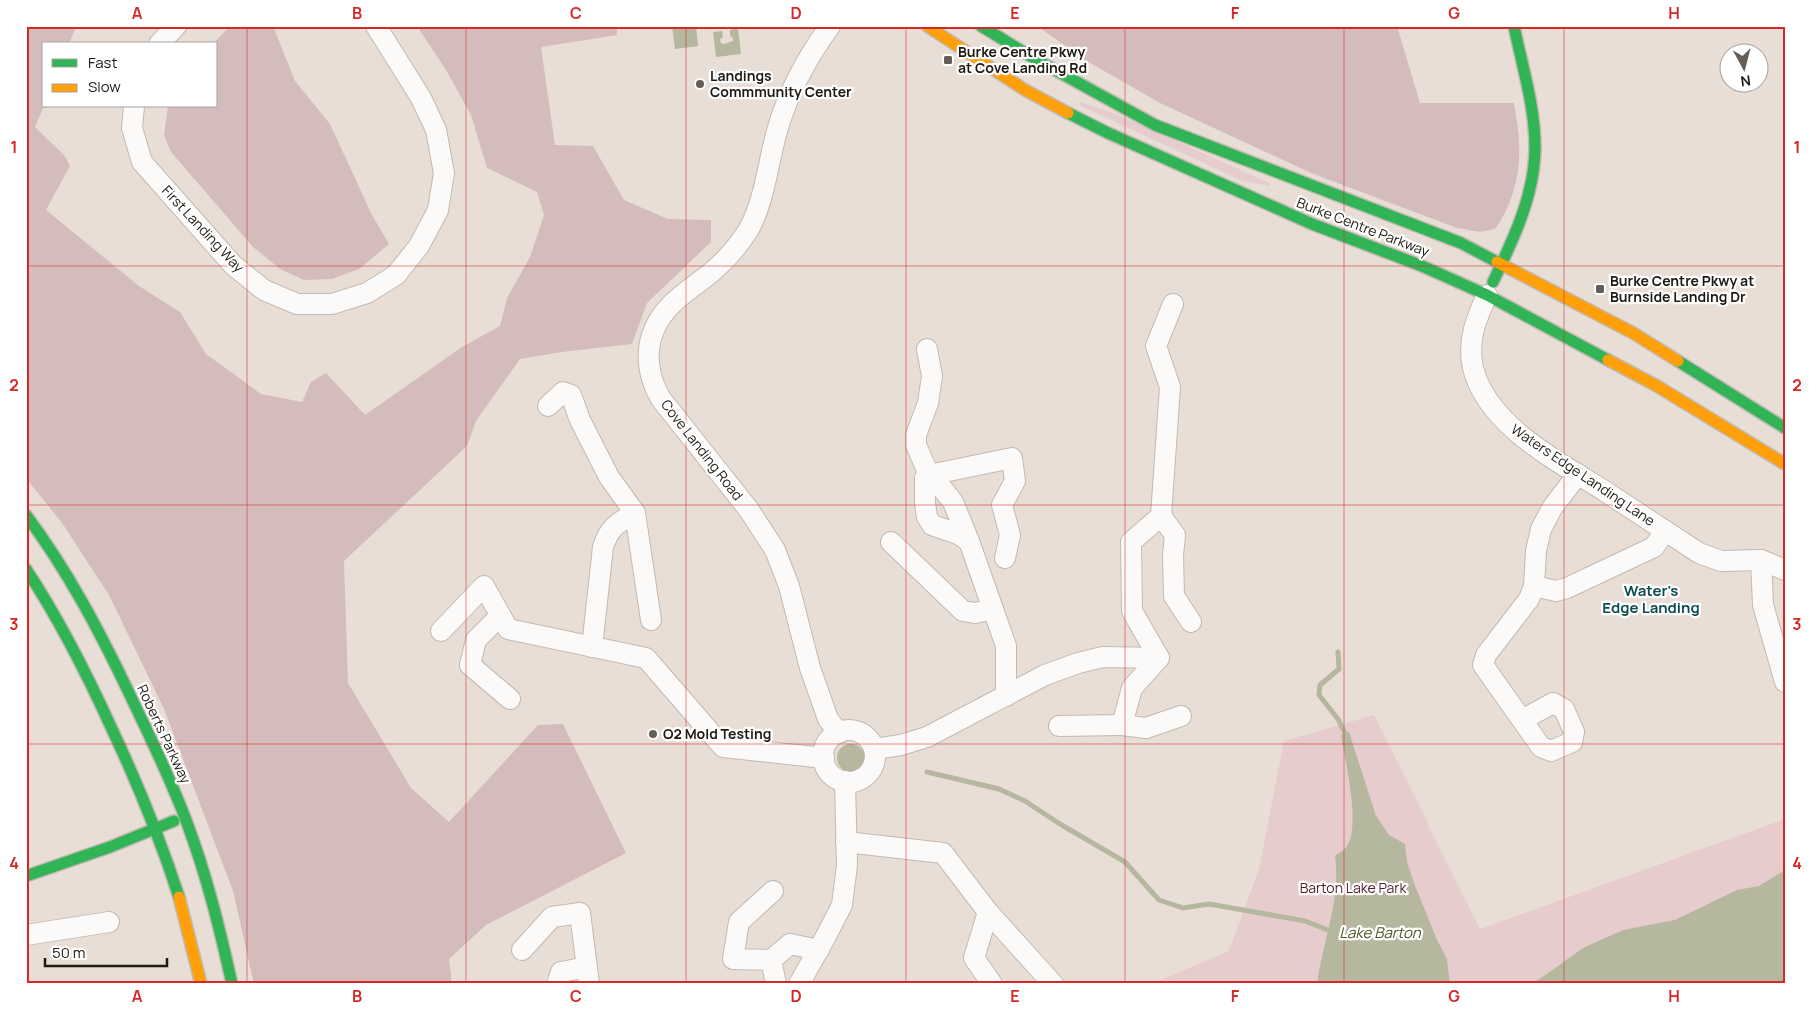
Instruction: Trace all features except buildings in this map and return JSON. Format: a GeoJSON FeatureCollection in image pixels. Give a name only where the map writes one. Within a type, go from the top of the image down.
{"type":"FeatureCollection","features":[{"type":"Feature","properties":{"kind":"main road","name":"Burke Centre Parkway"},"geometry":{"type":"LineString","coordinates":[[927,26],[1024,90],[1108,133],[1312,224],[1422,266],[1487,295],[1657,386],[1785,464]]}},
{"type":"Feature","properties":{"kind":"main road","name":"Burke Centre Parkway"},"geometry":{"type":"LineString","coordinates":[[981,26],[1035,59],[1155,125],[1460,243],[1633,333],[1785,428]]}},
{"type":"Feature","properties":{"kind":"main road"},"geometry":{"type":"LineString","coordinates":[[1487,295],[1501,266],[1528,197],[1535,148],[1531,110],[1514,26]]}},
{"type":"Feature","properties":{"kind":"main road","name":"Roberts Parkway"},"geometry":{"type":"LineString","coordinates":[[26,515],[69,577],[98,629],[150,738],[195,845],[221,932],[232,984]]}},
{"type":"Feature","properties":{"kind":"main road"},"geometry":{"type":"LineString","coordinates":[[26,569],[41,591],[76,654],[130,768],[156,829],[178,889],[202,984]]}},
{"type":"Feature","properties":{"kind":"main road"},"geometry":{"type":"LineString","coordinates":[[26,876],[59,866],[184,817]]}},
{"type":"Feature","properties":{"kind":"street"},"geometry":{"type":"LineString","coordinates":[[161,42],[176,26]]}},
{"type":"Feature","properties":{"kind":"street","name":"First Landing Way"},"geometry":{"type":"LineString","coordinates":[[134,108],[132,128],[142,162],[233,265],[264,290],[297,304],[332,304],[367,293],[396,274],[419,246],[438,210],[444,173],[436,130],[422,98],[376,26]]}},
{"type":"Feature","properties":{"kind":"street","name":"Cove Landing Road"},"geometry":{"type":"LineString","coordinates":[[830,26],[802,70],[787,101],[777,131],[759,205],[749,228],[736,248],[723,262],[665,310],[654,330],[648,356],[655,390],[749,510],[775,550],[789,586],[810,668],[828,719],[839,733]]}},
{"type":"Feature","properties":{"kind":"street","name":"Waters Edge Landing Lane"},"geometry":{"type":"LineString","coordinates":[[1487,295],[1472,333],[1473,367],[1478,384],[1486,398],[1518,432],[1578,474],[1708,557],[1721,561],[1761,560],[1785,570]]}},
{"type":"Feature","properties":{"kind":"street"},"geometry":{"type":"LineString","coordinates":[[1173,304],[1156,346],[1170,387],[1161,516],[1175,535],[1173,555],[1174,596],[1191,622]]}},
{"type":"Feature","properties":{"kind":"street"},"geometry":{"type":"LineString","coordinates":[[927,349],[932,376],[928,403],[916,435],[916,444],[929,474],[938,482],[953,502],[969,541],[1006,646],[1006,696]]}},
{"type":"Feature","properties":{"kind":"street"},"geometry":{"type":"LineString","coordinates":[[548,406],[563,392],[570,396],[609,477],[634,513],[651,620]]}},
{"type":"Feature","properties":{"kind":"street"},"geometry":{"type":"LineString","coordinates":[[969,541],[958,534],[932,525],[927,517],[925,478],[929,474],[1012,458],[1015,481],[1002,505],[1010,535],[1005,558]]}},
{"type":"Feature","properties":{"kind":"street"},"geometry":{"type":"LineString","coordinates":[[1522,720],[1483,665],[1486,655],[1529,599],[1534,586],[1536,551],[1541,529],[1552,508],[1578,474]]}},
{"type":"Feature","properties":{"kind":"street"},"geometry":{"type":"LineString","coordinates":[[592,647],[603,547],[607,535],[616,524],[634,513]]}},
{"type":"Feature","properties":{"kind":"street"},"geometry":{"type":"LineString","coordinates":[[1158,658],[1132,611],[1131,542],[1161,516]]}},
{"type":"Feature","properties":{"kind":"street"},"geometry":{"type":"LineString","coordinates":[[1534,586],[1556,591],[1567,588],[1654,547],[1665,531]]}},
{"type":"Feature","properties":{"kind":"street"},"geometry":{"type":"LineString","coordinates":[[891,542],[963,611],[974,613],[993,609]]}},
{"type":"Feature","properties":{"kind":"street"},"geometry":{"type":"LineString","coordinates":[[1761,560],[1763,605],[1785,682]]}},
{"type":"Feature","properties":{"kind":"street"},"geometry":{"type":"LineString","coordinates":[[441,631],[484,586],[508,629],[646,658],[723,747],[824,758]]}},
{"type":"Feature","properties":{"kind":"street"},"geometry":{"type":"LineString","coordinates":[[500,616],[476,640],[470,665],[510,699]]}},
{"type":"Feature","properties":{"kind":"street"},"geometry":{"type":"LineString","coordinates":[[875,753],[881,748],[901,745],[927,737],[1045,676],[1078,663],[1103,657],[1158,658]]}},
{"type":"Feature","properties":{"kind":"street"},"geometry":{"type":"LineString","coordinates":[[1122,725],[1132,688],[1158,658]]}},
{"type":"Feature","properties":{"kind":"street"},"geometry":{"type":"LineString","coordinates":[[1059,726],[1122,725],[1146,728],[1181,716]]}},
{"type":"Feature","properties":{"kind":"street"},"geometry":{"type":"LineString","coordinates":[[846,731],[862,734],[868,739],[875,753],[875,760],[869,773],[858,781],[845,781],[836,778],[830,773],[824,758],[827,743],[839,733],[846,731]]}},
{"type":"Feature","properties":{"kind":"street"},"geometry":{"type":"LineString","coordinates":[[799,984],[842,905],[847,865],[845,781]]}},
{"type":"Feature","properties":{"kind":"street"},"geometry":{"type":"LineString","coordinates":[[846,842],[943,853],[988,912],[1053,984]]}},
{"type":"Feature","properties":{"kind":"street"},"geometry":{"type":"LineString","coordinates":[[773,891],[739,922],[734,959],[771,960],[790,944],[819,950]]}},
{"type":"Feature","properties":{"kind":"street"},"geometry":{"type":"LineString","coordinates":[[988,912],[974,958],[992,984]]}},
{"type":"Feature","properties":{"kind":"street"},"geometry":{"type":"LineString","coordinates":[[522,950],[552,917],[580,913],[588,975],[561,972],[557,984]]}},
{"type":"Feature","properties":{"kind":"street"},"geometry":{"type":"LineString","coordinates":[[26,935],[109,922]]}},
{"type":"Feature","properties":{"kind":"street"},"geometry":{"type":"LineString","coordinates":[[771,960],[776,984]]}},
{"type":"Feature","properties":{"kind":"green space"},"geometry":{"type":"Polygon","coordinates":[[[1080,102],[1113,113],[1270,183],[1269,186],[1240,180],[1079,105],[1080,102]]]}},
{"type":"Feature","properties":{"kind":"green space","name":"Barton Lake Park"},"geometry":{"type":"Polygon","coordinates":[[[1374,715],[1480,929],[1785,819],[1785,984],[1151,984],[1229,951],[1259,869],[1284,741],[1374,715]]]}},
{"type":"Feature","properties":{"kind":"shaded area"},"geometry":{"type":"Polygon","coordinates":[[[26,26],[76,26],[70,42],[42,42],[43,108],[35,127],[64,155],[70,166],[46,210],[139,286],[180,312],[206,354],[261,394],[302,402],[311,382],[326,373],[365,415],[462,347],[500,326],[507,298],[530,257],[544,215],[537,192],[487,168],[471,115],[446,70],[417,26],[617,26],[617,35],[541,47],[555,145],[593,146],[624,200],[668,219],[711,220],[711,242],[647,303],[632,344],[520,359],[476,421],[467,446],[344,561],[348,683],[411,788],[449,822],[538,725],[563,724],[626,853],[486,925],[449,959],[452,984],[254,984],[233,891],[164,709],[109,595],[62,523],[26,478],[26,26]]]}},
{"type":"Feature","properties":{"kind":"shaded area"},"geometry":{"type":"Polygon","coordinates":[[[230,26],[273,26],[295,81],[330,124],[372,215],[389,244],[359,269],[332,279],[304,280],[280,269],[253,247],[171,152],[164,135],[168,108],[218,108],[218,42],[215,42],[230,26]]]}},
{"type":"Feature","properties":{"kind":"shaded area"},"geometry":{"type":"Polygon","coordinates":[[[1037,26],[1397,26],[1420,103],[1514,103],[1519,133],[1519,165],[1507,210],[1495,229],[1480,232],[1457,228],[1311,173],[1160,103],[1085,60],[1037,26]]]}},
{"type":"Feature","properties":{"kind":"water"},"geometry":{"type":"Polygon","coordinates":[[[672,26],[696,26],[698,46],[675,49],[672,26]]]}},
{"type":"Feature","properties":{"kind":"water"},"geometry":{"type":"Polygon","coordinates":[[[738,28],[741,54],[716,57],[713,32],[722,31],[723,37],[720,39],[721,43],[724,44],[733,41],[733,38],[730,36],[730,30],[738,28]]]}},
{"type":"Feature","properties":{"kind":"water","name":"Lake Barton"},"geometry":{"type":"Polygon","coordinates":[[[1349,732],[1376,816],[1389,835],[1405,844],[1407,862],[1414,883],[1437,940],[1447,959],[1450,984],[1317,984],[1334,904],[1336,888],[1335,856],[1346,847],[1351,836],[1353,823],[1351,792],[1341,735],[1349,732]]]}},
{"type":"Feature","properties":{"kind":"water"},"geometry":{"type":"Polygon","coordinates":[[[851,744],[861,748],[865,758],[861,768],[851,772],[841,768],[837,758],[841,748],[851,744]]]}},
{"type":"Feature","properties":{"kind":"water"},"geometry":{"type":"Polygon","coordinates":[[[1785,870],[1785,984],[1531,984],[1583,948],[1623,930],[1675,920],[1737,890],[1759,886],[1785,870]]]}},
{"type":"Feature","properties":{"kind":"waterway"},"geometry":{"type":"LineString","coordinates":[[1338,652],[1339,669],[1320,685],[1319,695],[1338,719],[1345,733]]}},
{"type":"Feature","properties":{"kind":"waterway"},"geometry":{"type":"LineString","coordinates":[[927,772],[999,789],[1025,801],[1125,862],[1159,900],[1183,908],[1209,904],[1305,921],[1328,930]]}},
{"type":"Feature","properties":{"kind":"traffic: fast"},"geometry":{"type":"LineString","coordinates":[[981,26],[1035,59],[1155,125],[1461,243],[1497,262]]}},
{"type":"Feature","properties":{"kind":"traffic: fast"},"geometry":{"type":"LineString","coordinates":[[1493,282],[1522,217],[1534,165],[1533,116],[1514,26]]}},
{"type":"Feature","properties":{"kind":"traffic: fast"},"geometry":{"type":"LineString","coordinates":[[1068,113],[1108,133],[1312,224],[1422,266],[1487,295],[1608,360]]}},
{"type":"Feature","properties":{"kind":"traffic: fast"},"geometry":{"type":"LineString","coordinates":[[1678,361],[1785,428]]}},
{"type":"Feature","properties":{"kind":"traffic: fast"},"geometry":{"type":"LineString","coordinates":[[26,515],[56,558],[95,625],[153,742],[181,807],[201,863],[218,923],[232,984]]}},
{"type":"Feature","properties":{"kind":"traffic: fast"},"geometry":{"type":"LineString","coordinates":[[26,569],[61,626],[102,706],[148,811],[179,897]]}},
{"type":"Feature","properties":{"kind":"traffic: fast"},"geometry":{"type":"LineString","coordinates":[[26,876],[110,847],[174,821]]}},
{"type":"Feature","properties":{"kind":"traffic: slow"},"geometry":{"type":"LineString","coordinates":[[927,26],[1025,90],[1068,113]]}},
{"type":"Feature","properties":{"kind":"traffic: slow"},"geometry":{"type":"LineString","coordinates":[[1497,262],[1633,333],[1678,361]]}},
{"type":"Feature","properties":{"kind":"traffic: slow"},"geometry":{"type":"LineString","coordinates":[[1608,360],[1657,386],[1785,464]]}},
{"type":"Feature","properties":{"kind":"traffic: slow"},"geometry":{"type":"LineString","coordinates":[[179,897],[201,984]]}},
{"type":"Feature","properties":{"kind":"place","name":"Burke Centre Pkwy at Cove Landing Rd"},"geometry":{"type":"Point","coordinates":[948,60]}},
{"type":"Feature","properties":{"kind":"place","name":"Landings Commmunity Center"},"geometry":{"type":"Point","coordinates":[700,84]}},
{"type":"Feature","properties":{"kind":"place","name":"Burke Centre Pkwy at Burnside Landing Dr"},"geometry":{"type":"Point","coordinates":[1600,289]}},
{"type":"Feature","properties":{"kind":"place","name":"O2 Mold Testing"},"geometry":{"type":"Point","coordinates":[653,734]}},
{"type":"Feature","properties":{"kind":"district","name":"Water's Edge Landing"},"geometry":{"type":"Point","coordinates":[1651,600]}}]}
